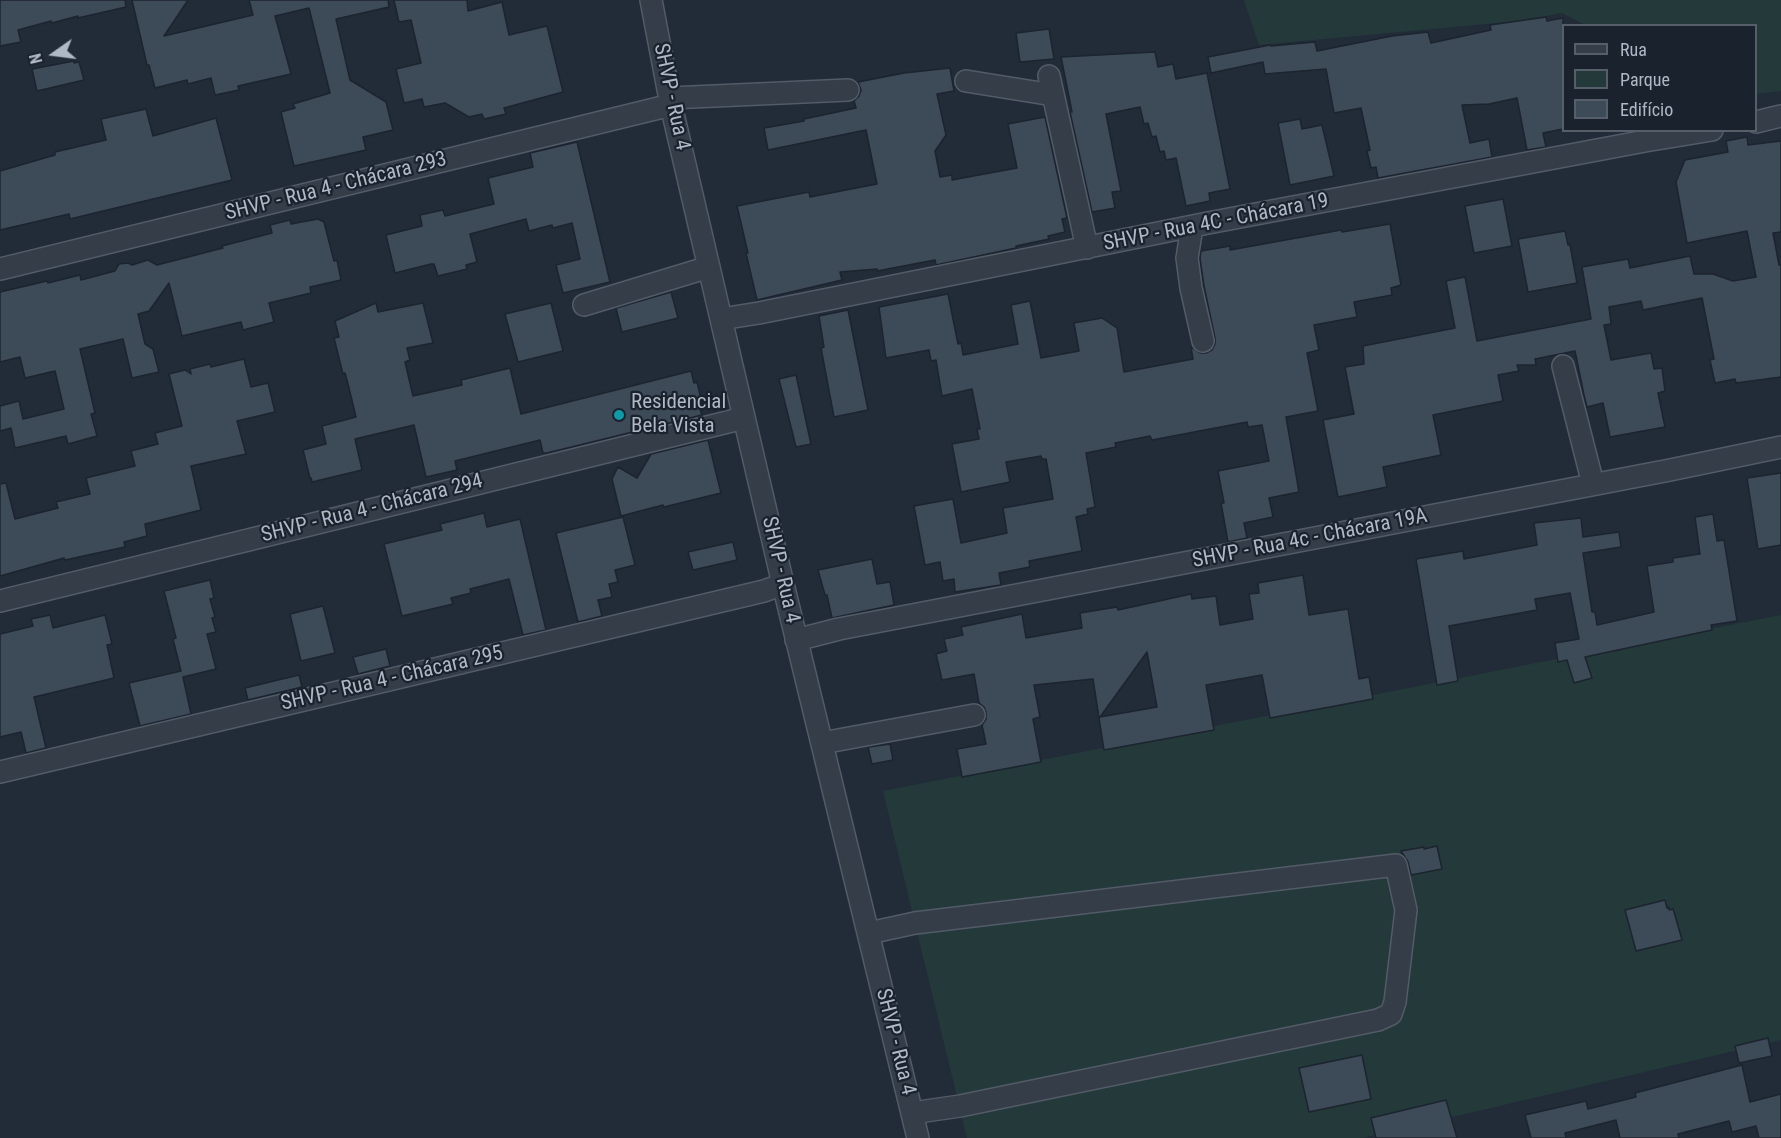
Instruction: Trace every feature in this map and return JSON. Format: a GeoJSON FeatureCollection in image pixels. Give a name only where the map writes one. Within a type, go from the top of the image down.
{"type":"FeatureCollection","features":[{"type":"Feature","properties":{"kind":"street","name":"SHVP - Rua 4"},"geometry":{"type":"LineString","coordinates":[[651,0],[671,102],[796,640],[918,1138]]}},
{"type":"Feature","properties":{"kind":"street"},"geometry":{"type":"LineString","coordinates":[[966,81],[1051,85],[1087,248]]}},
{"type":"Feature","properties":{"kind":"street","name":"SHVP - Rua 4 - Chácara 293"},"geometry":{"type":"LineString","coordinates":[[0,269],[671,102],[848,90]]}},
{"type":"Feature","properties":{"kind":"street"},"geometry":{"type":"LineString","coordinates":[[1757,122],[1781,116]]}},
{"type":"Feature","properties":{"kind":"street","name":"SHVP - Rua 4C - Chácara 19"},"geometry":{"type":"LineString","coordinates":[[721,319],[1192,227],[1700,132]]}},
{"type":"Feature","properties":{"kind":"street"},"geometry":{"type":"LineString","coordinates":[[1192,227],[1186,258],[1203,341]]}},
{"type":"Feature","properties":{"kind":"street"},"geometry":{"type":"LineString","coordinates":[[584,304],[709,267]]}},
{"type":"Feature","properties":{"kind":"street"},"geometry":{"type":"LineString","coordinates":[[1563,366],[1593,484]]}},
{"type":"Feature","properties":{"kind":"street","name":"SHVP - Rua 4 - Chácara 294"},"geometry":{"type":"LineString","coordinates":[[0,602],[744,418]]}},
{"type":"Feature","properties":{"kind":"street","name":"SHVP - Rua 4c - Chácara 19A"},"geometry":{"type":"LineString","coordinates":[[796,640],[839,629],[1781,447]]}},
{"type":"Feature","properties":{"kind":"street","name":"SHVP - Rua 4 - Chácara 295"},"geometry":{"type":"LineString","coordinates":[[0,772],[752,594],[783,584]]}},
{"type":"Feature","properties":{"kind":"street"},"geometry":{"type":"LineString","coordinates":[[822,743],[974,715]]}},
{"type":"Feature","properties":{"kind":"street"},"geometry":{"type":"LineString","coordinates":[[869,933],[915,923],[1396,865],[1406,910],[1395,1002],[1391,1014],[1378,1020],[960,1106],[912,1113]]}},
{"type":"Feature","properties":{"kind":"green space"},"geometry":{"type":"Polygon","coordinates":[[[1244,0],[1781,0],[1781,91],[1757,94],[1757,24],[1583,24],[1562,13],[1519,21],[1259,45],[1244,0]]]}},
{"type":"Feature","properties":{"kind":"green space"},"geometry":{"type":"Polygon","coordinates":[[[1781,615],[1781,1040],[1363,1138],[967,1138],[883,791],[1781,615]]]}},
{"type":"Feature","properties":{"kind":"building"},"geometry":{"type":"Polygon","coordinates":[[[0,0],[125,0],[126,7],[52,23],[51,21],[18,30],[21,42],[0,46],[0,0]]]}},
{"type":"Feature","properties":{"kind":"building"},"geometry":{"type":"Polygon","coordinates":[[[132,0],[188,0],[164,36],[253,15],[249,0],[388,0],[389,7],[336,19],[350,80],[386,102],[393,130],[363,137],[366,150],[294,166],[281,112],[295,108],[293,104],[330,93],[309,8],[275,16],[291,74],[238,86],[239,90],[215,95],[211,78],[188,84],[187,80],[155,88],[149,65],[147,65],[132,0]]]}},
{"type":"Feature","properties":{"kind":"building"},"geometry":{"type":"Polygon","coordinates":[[[394,0],[467,0],[468,11],[502,2],[509,35],[547,26],[563,92],[504,108],[506,114],[484,119],[482,114],[469,117],[445,103],[424,107],[422,99],[404,103],[396,69],[421,63],[411,20],[399,22],[394,0]]]}},
{"type":"Feature","properties":{"kind":"building"},"geometry":{"type":"Polygon","coordinates":[[[1546,17],[1547,21],[1563,18],[1562,129],[1543,133],[1546,147],[1527,150],[1517,98],[1489,104],[1462,105],[1470,143],[1489,139],[1492,157],[1378,178],[1376,167],[1371,168],[1367,151],[1370,150],[1361,108],[1334,113],[1326,69],[1265,74],[1263,62],[1211,73],[1208,57],[1270,45],[1315,42],[1317,51],[1392,36],[1428,32],[1431,43],[1491,30],[1490,25],[1546,17]]]}},
{"type":"Feature","properties":{"kind":"building"},"geometry":{"type":"Polygon","coordinates":[[[1049,29],[1054,59],[1020,62],[1016,33],[1049,29]]]}},
{"type":"Feature","properties":{"kind":"building"},"geometry":{"type":"Polygon","coordinates":[[[1155,52],[1158,67],[1173,64],[1176,79],[1207,73],[1230,189],[1209,193],[1210,201],[1186,206],[1176,158],[1166,160],[1164,151],[1160,152],[1156,136],[1152,137],[1148,123],[1144,124],[1140,107],[1106,114],[1121,191],[1112,192],[1115,208],[1092,212],[1070,112],[1072,112],[1061,57],[1155,52]]]}},
{"type":"Feature","properties":{"kind":"building"},"geometry":{"type":"Polygon","coordinates":[[[74,61],[74,63],[79,62],[84,80],[37,91],[32,69],[74,61]]]}},
{"type":"Feature","properties":{"kind":"building"},"geometry":{"type":"Polygon","coordinates":[[[950,68],[954,91],[937,94],[946,135],[935,151],[940,177],[952,175],[952,180],[1017,168],[1008,124],[1045,117],[1067,218],[1062,219],[1065,232],[1048,236],[1049,239],[1016,246],[1016,248],[936,265],[935,260],[877,271],[877,269],[840,272],[842,280],[757,300],[737,206],[809,192],[810,197],[877,184],[866,130],[768,150],[764,128],[856,108],[854,101],[861,90],[858,82],[904,73],[950,68]]]}},
{"type":"Feature","properties":{"kind":"building"},"geometry":{"type":"Polygon","coordinates":[[[146,109],[153,136],[216,118],[232,180],[70,219],[69,214],[0,230],[0,171],[55,155],[55,152],[106,140],[101,119],[146,109]]]}},
{"type":"Feature","properties":{"kind":"building"},"geometry":{"type":"Polygon","coordinates":[[[1300,119],[1302,129],[1322,125],[1334,176],[1290,185],[1278,123],[1300,119]]]}},
{"type":"Feature","properties":{"kind":"building"},"geometry":{"type":"Polygon","coordinates":[[[1747,137],[1748,145],[1781,141],[1781,232],[1773,233],[1779,265],[1781,265],[1781,377],[1736,383],[1735,379],[1715,383],[1710,360],[1714,359],[1702,298],[1643,310],[1641,301],[1609,307],[1611,324],[1604,325],[1611,360],[1651,353],[1654,369],[1662,368],[1665,391],[1658,393],[1665,427],[1610,437],[1603,403],[1587,407],[1575,351],[1535,359],[1536,365],[1517,365],[1519,371],[1498,375],[1503,401],[1433,415],[1441,455],[1383,467],[1387,487],[1338,497],[1323,420],[1354,414],[1345,367],[1364,364],[1363,346],[1455,328],[1446,281],[1465,277],[1477,341],[1591,319],[1582,267],[1628,259],[1630,268],[1690,256],[1694,274],[1713,274],[1733,281],[1756,277],[1747,231],[1687,243],[1676,182],[1685,160],[1728,152],[1726,141],[1747,137]]]}},
{"type":"Feature","properties":{"kind":"building"},"geometry":{"type":"Polygon","coordinates":[[[577,142],[610,282],[563,293],[556,265],[580,259],[572,223],[529,231],[526,219],[470,234],[477,262],[466,265],[467,269],[438,276],[434,264],[431,264],[395,273],[386,235],[422,226],[420,215],[443,210],[445,216],[494,204],[488,178],[533,167],[530,153],[577,142]]]}},
{"type":"Feature","properties":{"kind":"building"},"geometry":{"type":"Polygon","coordinates":[[[1503,199],[1512,246],[1474,253],[1465,206],[1503,199]]]}},
{"type":"Feature","properties":{"kind":"building"},"geometry":{"type":"Polygon","coordinates":[[[318,219],[324,222],[341,280],[310,287],[311,293],[269,303],[274,322],[243,330],[241,322],[182,336],[169,283],[149,311],[138,314],[145,344],[153,349],[159,372],[132,378],[123,339],[80,349],[95,413],[91,414],[97,436],[68,444],[66,436],[15,448],[11,428],[0,431],[0,406],[19,401],[23,419],[64,409],[55,371],[25,378],[20,357],[0,362],[0,292],[80,275],[81,280],[115,271],[119,264],[132,265],[148,260],[157,265],[272,233],[270,225],[290,220],[291,224],[318,219]]]}},
{"type":"Feature","properties":{"kind":"building"},"geometry":{"type":"Polygon","coordinates":[[[1390,224],[1401,285],[1391,288],[1392,295],[1354,302],[1357,317],[1314,325],[1319,350],[1307,353],[1318,411],[1286,417],[1299,492],[1269,498],[1273,517],[1244,523],[1247,538],[1228,542],[1218,471],[1269,461],[1262,425],[1248,427],[1247,422],[1152,440],[1150,436],[1115,443],[1116,447],[1086,453],[1095,507],[1087,509],[1088,514],[1076,517],[1082,551],[1029,561],[1030,567],[999,573],[1001,585],[955,592],[954,579],[943,581],[940,562],[925,565],[914,506],[953,499],[961,543],[1007,533],[1003,508],[1053,499],[1046,459],[1042,459],[1041,456],[1006,462],[1010,482],[961,492],[952,444],[979,439],[977,429],[980,429],[972,389],[942,396],[936,360],[931,361],[929,350],[886,358],[879,307],[948,294],[958,344],[961,343],[963,355],[1018,344],[1011,305],[1030,301],[1041,358],[1079,351],[1074,323],[1102,318],[1117,328],[1124,372],[1193,359],[1191,347],[1200,353],[1212,350],[1215,338],[1204,286],[1201,251],[1230,246],[1230,250],[1341,230],[1342,232],[1390,224]]]}},
{"type":"Feature","properties":{"kind":"building"},"geometry":{"type":"Polygon","coordinates":[[[1565,231],[1577,283],[1528,292],[1518,239],[1565,231]]]}},
{"type":"Feature","properties":{"kind":"building"},"geometry":{"type":"Polygon","coordinates":[[[671,292],[678,318],[622,332],[616,308],[671,292]]]}},
{"type":"Feature","properties":{"kind":"building"},"geometry":{"type":"Polygon","coordinates":[[[376,303],[378,312],[423,303],[433,343],[407,348],[410,360],[405,362],[413,396],[462,385],[461,380],[510,368],[521,414],[691,371],[694,383],[697,382],[703,407],[700,409],[702,415],[547,453],[543,453],[540,440],[455,461],[457,470],[426,477],[414,425],[355,439],[362,470],[312,482],[303,450],[326,444],[322,426],[356,417],[334,338],[339,337],[335,321],[376,303]]]}},
{"type":"Feature","properties":{"kind":"building"},"geometry":{"type":"Polygon","coordinates":[[[551,303],[563,351],[518,362],[505,314],[551,303]]]}},
{"type":"Feature","properties":{"kind":"building"},"geometry":{"type":"Polygon","coordinates":[[[848,310],[868,410],[834,417],[821,348],[824,347],[819,316],[848,310]]]}},
{"type":"Feature","properties":{"kind":"building"},"geometry":{"type":"Polygon","coordinates":[[[244,359],[251,387],[268,383],[275,412],[237,421],[246,454],[191,466],[201,510],[145,524],[147,536],[124,542],[125,547],[65,560],[64,558],[0,576],[0,484],[6,483],[15,519],[58,508],[56,502],[90,494],[86,478],[135,466],[131,451],[158,444],[155,433],[182,426],[169,374],[185,370],[191,374],[190,369],[210,364],[211,367],[244,359]]]}},
{"type":"Feature","properties":{"kind":"building"},"geometry":{"type":"Polygon","coordinates":[[[796,375],[811,444],[796,447],[779,379],[796,375]]]}},
{"type":"Feature","properties":{"kind":"building"},"geometry":{"type":"Polygon","coordinates":[[[708,440],[721,493],[621,516],[612,479],[618,467],[637,478],[651,454],[708,440]]]}},
{"type":"Feature","properties":{"kind":"building"},"geometry":{"type":"Polygon","coordinates":[[[1781,473],[1781,545],[1758,549],[1747,478],[1781,473]]]}},
{"type":"Feature","properties":{"kind":"building"},"geometry":{"type":"Polygon","coordinates":[[[484,513],[487,527],[520,519],[546,630],[523,635],[509,579],[470,589],[471,593],[451,598],[453,604],[402,616],[384,544],[442,530],[440,524],[484,513]]]}},
{"type":"Feature","properties":{"kind":"building"},"geometry":{"type":"Polygon","coordinates":[[[1713,514],[1717,541],[1724,540],[1737,621],[1711,625],[1712,630],[1585,657],[1592,678],[1574,683],[1567,660],[1558,662],[1555,643],[1579,639],[1570,593],[1535,599],[1537,610],[1449,626],[1458,681],[1437,685],[1416,559],[1463,551],[1464,559],[1537,545],[1534,523],[1581,518],[1583,537],[1619,532],[1621,547],[1583,553],[1592,612],[1595,612],[1597,625],[1654,612],[1647,566],[1673,562],[1673,558],[1700,554],[1695,517],[1713,514]]]}},
{"type":"Feature","properties":{"kind":"building"},"geometry":{"type":"Polygon","coordinates":[[[623,517],[635,565],[615,570],[618,582],[609,584],[612,597],[598,600],[602,616],[578,622],[556,533],[623,517]]]}},
{"type":"Feature","properties":{"kind":"building"},"geometry":{"type":"Polygon","coordinates":[[[733,542],[737,560],[693,570],[688,552],[733,542]]]}},
{"type":"Feature","properties":{"kind":"building"},"geometry":{"type":"Polygon","coordinates":[[[872,559],[877,584],[890,582],[894,605],[832,618],[818,570],[872,559]]]}},
{"type":"Feature","properties":{"kind":"building"},"geometry":{"type":"Polygon","coordinates":[[[1303,575],[1309,615],[1348,609],[1359,679],[1369,677],[1373,699],[1270,718],[1262,675],[1206,685],[1214,730],[1104,750],[1093,679],[1034,685],[1040,717],[1033,719],[1041,762],[962,777],[957,749],[986,744],[982,725],[986,719],[986,712],[979,703],[974,674],[942,680],[936,654],[947,651],[944,639],[963,635],[961,627],[1022,614],[1026,638],[1082,628],[1080,613],[1117,607],[1118,610],[1191,594],[1192,599],[1216,596],[1220,625],[1253,619],[1249,594],[1259,593],[1258,583],[1303,575]],[[1147,652],[1100,717],[1157,707],[1147,652]]]}},
{"type":"Feature","properties":{"kind":"building"},"geometry":{"type":"Polygon","coordinates":[[[210,580],[214,598],[210,599],[215,617],[212,618],[216,632],[207,634],[216,669],[183,677],[191,714],[140,726],[129,683],[181,671],[173,639],[176,638],[164,591],[210,580]]]}},
{"type":"Feature","properties":{"kind":"building"},"geometry":{"type":"Polygon","coordinates":[[[323,606],[335,653],[301,661],[290,614],[323,606]]]}},
{"type":"Feature","properties":{"kind":"building"},"geometry":{"type":"Polygon","coordinates":[[[50,615],[53,628],[105,615],[112,644],[107,645],[114,678],[34,697],[46,748],[26,753],[21,732],[0,737],[0,634],[33,626],[31,619],[50,615]]]}},
{"type":"Feature","properties":{"kind":"building"},"geometry":{"type":"Polygon","coordinates":[[[386,649],[390,666],[358,674],[353,657],[386,649]]]}},
{"type":"Feature","properties":{"kind":"building"},"geometry":{"type":"Polygon","coordinates":[[[299,675],[302,687],[248,700],[245,688],[299,675]]]}},
{"type":"Feature","properties":{"kind":"building"},"geometry":{"type":"Polygon","coordinates":[[[890,744],[893,760],[872,764],[868,747],[890,744]]]}},
{"type":"Feature","properties":{"kind":"building"},"geometry":{"type":"Polygon","coordinates":[[[1437,846],[1442,869],[1411,875],[1408,862],[1401,851],[1437,846]]]}},
{"type":"Feature","properties":{"kind":"building"},"geometry":{"type":"Polygon","coordinates":[[[1665,900],[1667,908],[1673,909],[1682,940],[1636,951],[1625,910],[1665,900]]]}},
{"type":"Feature","properties":{"kind":"building"},"geometry":{"type":"Polygon","coordinates":[[[1768,1038],[1772,1056],[1739,1063],[1735,1046],[1768,1038]]]}},
{"type":"Feature","properties":{"kind":"building"},"geometry":{"type":"Polygon","coordinates":[[[1362,1055],[1371,1099],[1309,1112],[1299,1068],[1362,1055]]]}},
{"type":"Feature","properties":{"kind":"building"},"geometry":{"type":"Polygon","coordinates":[[[1742,1065],[1750,1102],[1781,1094],[1781,1138],[1759,1138],[1756,1126],[1732,1132],[1729,1121],[1678,1134],[1679,1138],[1620,1138],[1616,1120],[1565,1133],[1566,1138],[1531,1138],[1525,1115],[1586,1101],[1588,1109],[1636,1097],[1635,1093],[1742,1065]]]}},
{"type":"Feature","properties":{"kind":"building"},"geometry":{"type":"Polygon","coordinates":[[[1446,1100],[1457,1138],[1376,1138],[1371,1118],[1446,1100]]]}},
{"type":"Feature","properties":{"kind":"place","name":"Residencial Bela Vista"},"geometry":{"type":"Point","coordinates":[619,415]}}]}
